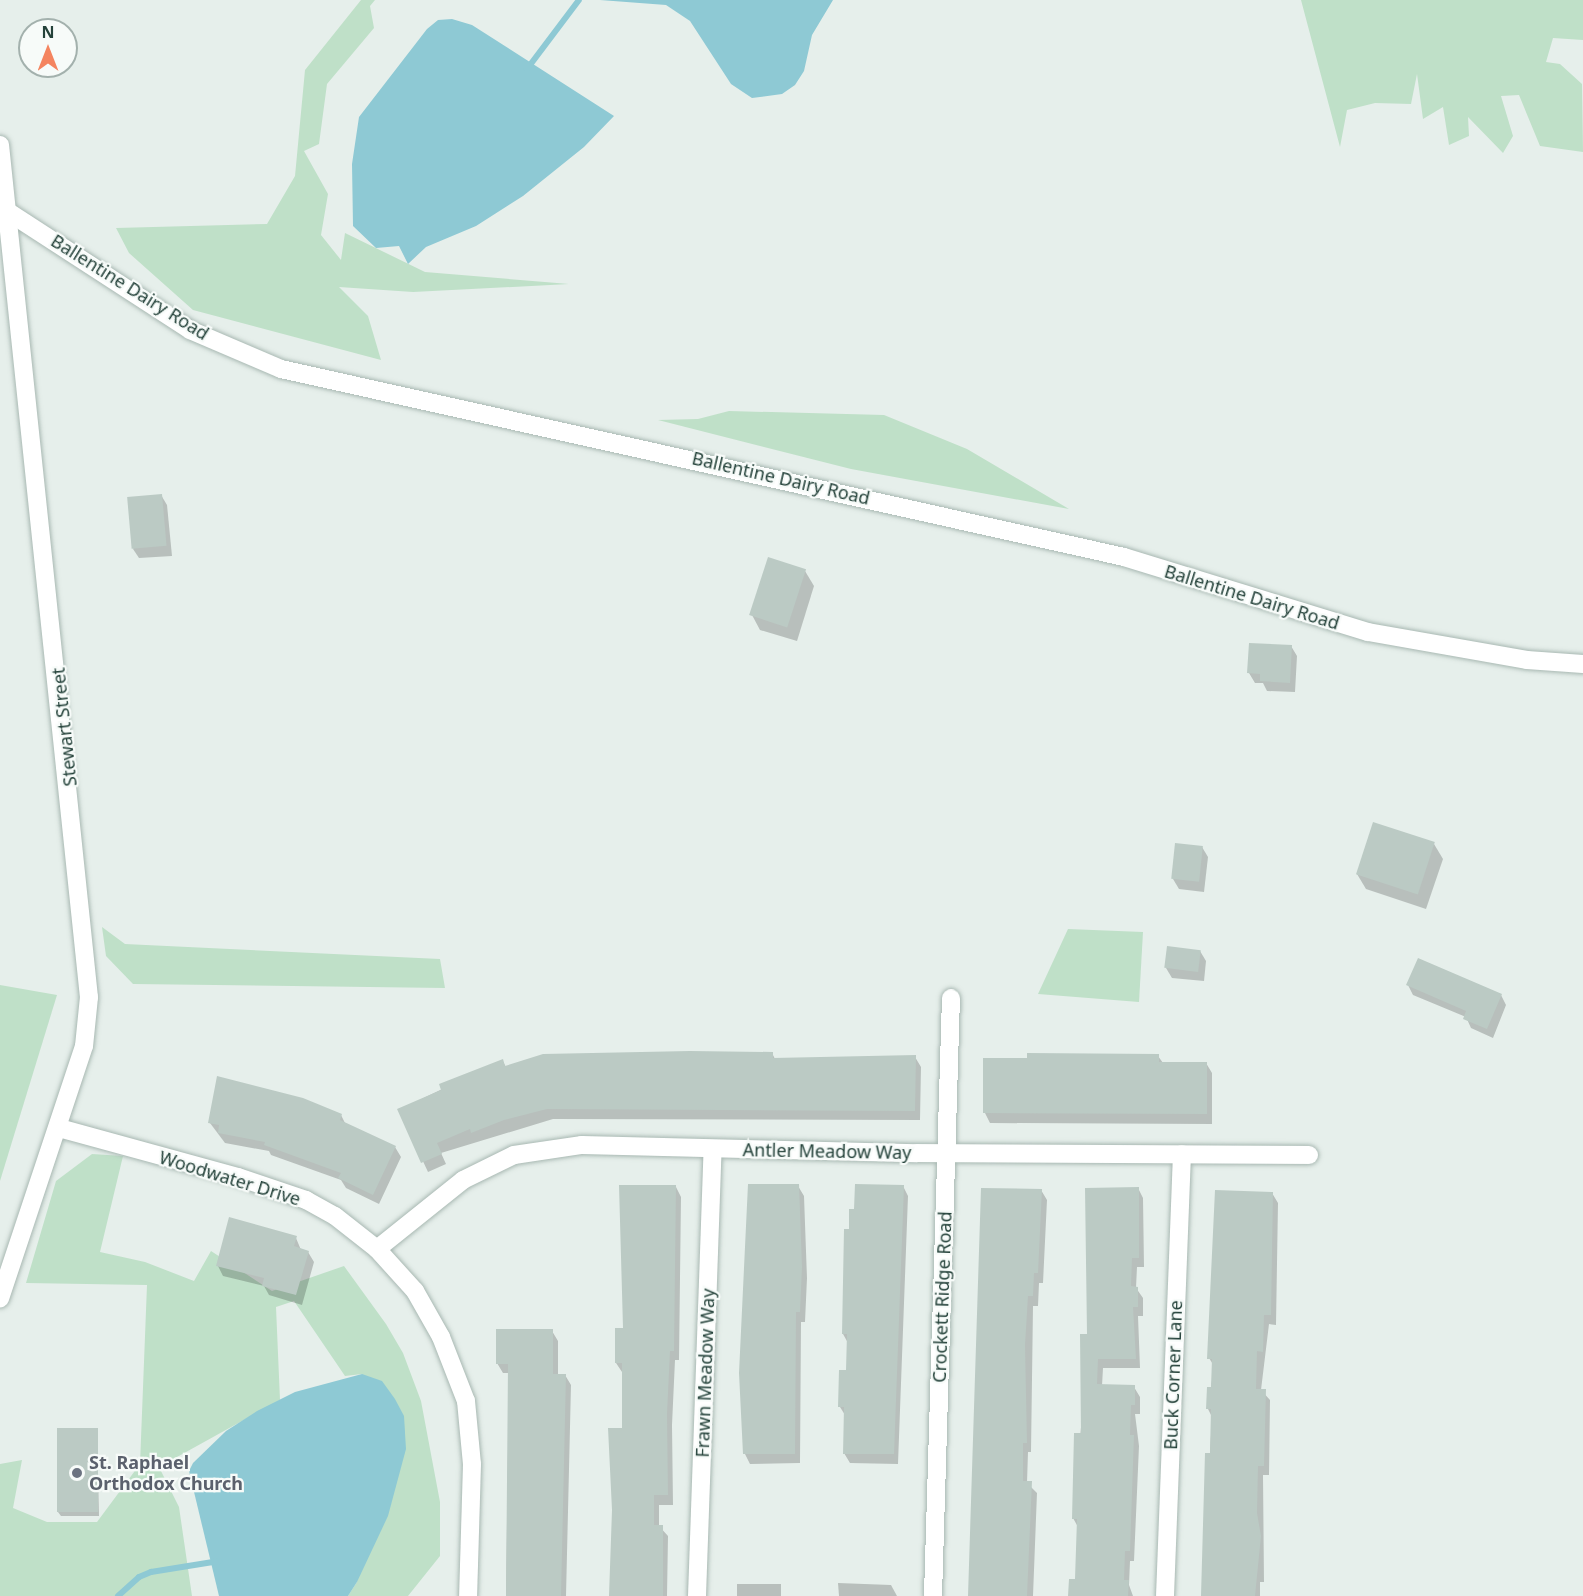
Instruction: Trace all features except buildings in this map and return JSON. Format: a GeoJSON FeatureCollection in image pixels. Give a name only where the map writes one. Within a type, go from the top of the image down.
{"type":"FeatureCollection","features":[{"type":"Feature","properties":{"kind":"street","name":"Stewart Street"},"geometry":{"type":"LineString","coordinates":[[0,145],[10,213],[15,301],[57,660],[89,997],[84,1046],[59,1128],[0,1298]]}},
{"type":"Feature","properties":{"kind":"street","name":"Ballentine Dairy Road"},"geometry":{"type":"LineString","coordinates":[[10,213],[190,330],[280,369],[1124,557],[1368,632],[1527,660],[1583,664]]}},
{"type":"Feature","properties":{"kind":"street","name":"Crockett Ridge Road"},"geometry":{"type":"LineString","coordinates":[[933,1596],[951,998]]}},
{"type":"Feature","properties":{"kind":"street","name":"Woodwater Drive"},"geometry":{"type":"LineString","coordinates":[[59,1128],[238,1177],[306,1200],[335,1216],[377,1250],[414,1291],[441,1337],[466,1401],[472,1464],[468,1596]]}},
{"type":"Feature","properties":{"kind":"street","name":"Antler Meadow Way"},"geometry":{"type":"LineString","coordinates":[[377,1250],[463,1180],[514,1155],[582,1145],[946,1153],[1309,1155]]}},
{"type":"Feature","properties":{"kind":"street","name":"Frawn Meadow Way"},"geometry":{"type":"LineString","coordinates":[[697,1596],[712,1149]]}},
{"type":"Feature","properties":{"kind":"street","name":"Buck Corner Lane"},"geometry":{"type":"LineString","coordinates":[[1165,1596],[1182,1154]]}},
{"type":"Feature","properties":{"kind":"green space"},"geometry":{"type":"Polygon","coordinates":[[[361,0],[375,0],[370,6],[374,28],[327,84],[319,144],[304,151],[328,194],[321,235],[341,260],[345,233],[425,272],[569,284],[413,292],[339,287],[368,316],[381,360],[193,310],[129,253],[116,228],[267,224],[295,176],[305,70],[361,0]]]}},
{"type":"Feature","properties":{"kind":"green space"},"geometry":{"type":"Polygon","coordinates":[[[1301,0],[1583,0],[1583,40],[1553,38],[1546,62],[1560,64],[1582,84],[1583,152],[1540,146],[1519,95],[1501,96],[1513,136],[1503,153],[1468,117],[1469,136],[1449,145],[1443,107],[1423,119],[1417,74],[1411,104],[1375,103],[1347,110],[1340,147],[1301,0]]]}},
{"type":"Feature","properties":{"kind":"green space"},"geometry":{"type":"Polygon","coordinates":[[[729,411],[884,415],[967,449],[1069,509],[851,469],[658,420],[698,419],[729,411]]]}},
{"type":"Feature","properties":{"kind":"green space"},"geometry":{"type":"Polygon","coordinates":[[[102,927],[125,944],[440,959],[445,988],[133,984],[106,956],[102,927]]]}},
{"type":"Feature","properties":{"kind":"green space"},"geometry":{"type":"Polygon","coordinates":[[[1068,929],[1143,932],[1139,1002],[1038,994],[1068,929]]]}},
{"type":"Feature","properties":{"kind":"green space"},"geometry":{"type":"Polygon","coordinates":[[[0,985],[57,995],[0,1181],[0,985]]]}},
{"type":"Feature","properties":{"kind":"green space"},"geometry":{"type":"Polygon","coordinates":[[[92,1154],[123,1156],[100,1252],[145,1262],[194,1281],[211,1251],[272,1291],[344,1266],[386,1324],[403,1353],[421,1401],[440,1502],[440,1556],[408,1596],[348,1596],[357,1582],[362,1374],[345,1376],[294,1301],[276,1307],[280,1400],[159,1467],[179,1507],[192,1596],[0,1596],[0,1464],[22,1460],[13,1508],[47,1522],[97,1522],[140,1464],[147,1285],[26,1283],[56,1181],[92,1154]]]}},
{"type":"Feature","properties":{"kind":"water"},"geometry":{"type":"Polygon","coordinates":[[[600,0],[833,0],[812,35],[804,71],[795,85],[782,94],[752,98],[731,84],[690,21],[666,5],[600,0]]]}},
{"type":"Feature","properties":{"kind":"water"},"geometry":{"type":"Polygon","coordinates":[[[452,19],[472,25],[614,116],[584,147],[523,196],[476,226],[426,247],[408,264],[399,246],[376,248],[353,226],[352,164],[359,117],[427,29],[438,20],[452,19]]]}},
{"type":"Feature","properties":{"kind":"water"},"geometry":{"type":"Polygon","coordinates":[[[362,1374],[382,1381],[395,1399],[404,1416],[406,1449],[388,1516],[348,1596],[219,1596],[189,1471],[193,1463],[226,1431],[257,1411],[295,1392],[362,1374]]]}},
{"type":"Feature","properties":{"kind":"waterway"},"geometry":{"type":"LineString","coordinates":[[527,69],[579,0]]}},
{"type":"Feature","properties":{"kind":"waterway"},"geometry":{"type":"LineString","coordinates":[[118,1596],[139,1577],[151,1572],[219,1561]]}},
{"type":"Feature","properties":{"kind":"place","name":"St. Raphael Orthodox Church"},"geometry":{"type":"Point","coordinates":[77,1473]}}]}
